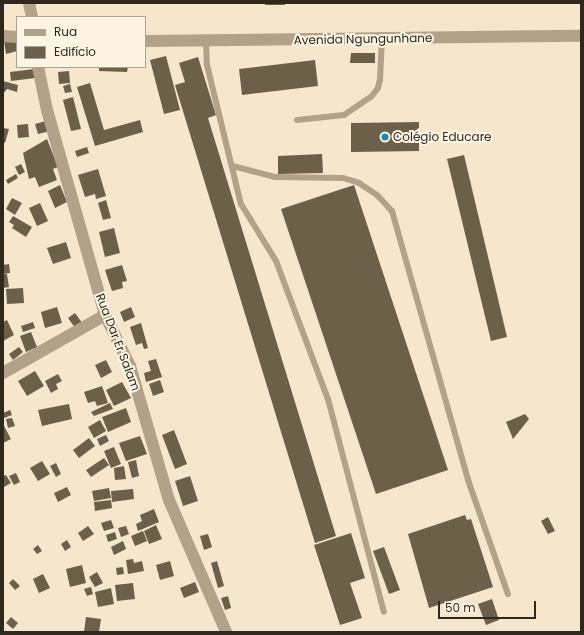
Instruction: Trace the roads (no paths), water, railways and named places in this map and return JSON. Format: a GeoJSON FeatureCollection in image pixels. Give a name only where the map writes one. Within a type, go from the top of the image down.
{"type":"FeatureCollection","features":[{"type":"Feature","properties":{"kind":"street"},"geometry":{"type":"LineString","coordinates":[[29,3],[32,16]]}},
{"type":"Feature","properties":{"kind":"street"},"geometry":{"type":"LineString","coordinates":[[3,36],[16,36]]}},
{"type":"Feature","properties":{"kind":"street","name":"Avenida Ngungunhane"},"geometry":{"type":"LineString","coordinates":[[146,40],[206,41],[581,36]]}},
{"type":"Feature","properties":{"kind":"street","name":"Rua Dar Er Salam"},"geometry":{"type":"LineString","coordinates":[[38,68],[47,110],[105,315],[130,366],[169,500],[226,632]]}},
{"type":"Feature","properties":{"kind":"street"},"geometry":{"type":"LineString","coordinates":[[3,373],[105,315]]}},
{"type":"Feature","properties":{"kind":"lane"},"geometry":{"type":"LineString","coordinates":[[297,120],[344,115],[370,97],[378,88],[380,79],[382,38]]}},
{"type":"Feature","properties":{"kind":"lane"},"geometry":{"type":"LineString","coordinates":[[206,41],[207,65],[241,204],[276,261],[328,399],[384,612]]}},
{"type":"Feature","properties":{"kind":"lane"},"geometry":{"type":"LineString","coordinates":[[232,166],[275,177],[342,178],[359,183],[378,195],[392,211],[468,480],[508,594]]}},
{"type":"Feature","properties":{"kind":"place","name":"Colégio Educare"},"geometry":{"type":"Point","coordinates":[385,137]}}]}
